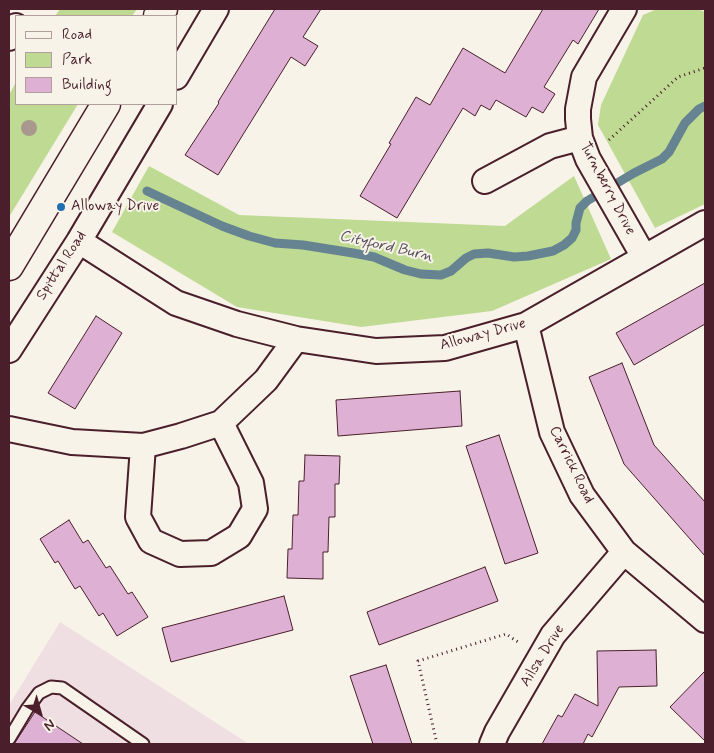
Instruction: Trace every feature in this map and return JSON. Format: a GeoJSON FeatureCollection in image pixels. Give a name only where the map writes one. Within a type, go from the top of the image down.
{"type":"FeatureCollection","features":[{"type":"Feature","properties":{"kind":"street"},"geometry":{"type":"LineString","coordinates":[[178,74],[216,9]]}},
{"type":"Feature","properties":{"kind":"street","name":"Turnberry Drive"},"geometry":{"type":"LineString","coordinates":[[624,9],[584,77],[578,109],[580,138],[590,163],[644,258]]}},
{"type":"Feature","properties":{"kind":"street"},"geometry":{"type":"LineString","coordinates":[[9,266],[105,105]]}},
{"type":"Feature","properties":{"kind":"street","name":"Spittal Road"},"geometry":{"type":"LineString","coordinates":[[9,350],[16,321],[79,241],[159,105]]}},
{"type":"Feature","properties":{"kind":"street"},"geometry":{"type":"LineString","coordinates":[[485,181],[550,146],[580,138]]}},
{"type":"Feature","properties":{"kind":"street","name":"Alloway Drive"},"geometry":{"type":"LineString","coordinates":[[79,241],[176,304],[237,324],[296,338],[376,351],[445,348],[526,325],[705,223]]}},
{"type":"Feature","properties":{"kind":"street","name":"Carrick Road"},"geometry":{"type":"LineString","coordinates":[[526,325],[552,432],[582,495],[624,552],[705,620]]}},
{"type":"Feature","properties":{"kind":"street"},"geometry":{"type":"LineString","coordinates":[[9,429],[72,442],[143,446],[221,423],[266,380],[296,338]]}},
{"type":"Feature","properties":{"kind":"street"},"geometry":{"type":"LineString","coordinates":[[143,446],[138,517],[151,540],[180,554],[211,553],[239,536],[255,509],[251,483],[221,423]]}},
{"type":"Feature","properties":{"kind":"street","name":"Ailsa Drive"},"geometry":{"type":"LineString","coordinates":[[492,744],[553,635],[624,552]]}},
{"type":"Feature","properties":{"kind":"lane"},"geometry":{"type":"LineString","coordinates":[[9,739],[39,693],[51,687],[62,688],[143,744]]}},
{"type":"Feature","properties":{"kind":"path"},"geometry":{"type":"LineString","coordinates":[[590,163],[678,77],[705,68]]}},
{"type":"Feature","properties":{"kind":"path"},"geometry":{"type":"LineString","coordinates":[[437,744],[418,661],[506,634]]}},
{"type":"Feature","properties":{"kind":"shaded area"},"geometry":{"type":"Polygon","coordinates":[[[60,622],[249,744],[9,744],[9,705],[60,622]]]}},
{"type":"Feature","properties":{"kind":"green space"},"geometry":{"type":"Polygon","coordinates":[[[60,9],[137,9],[133,15],[56,15],[60,9]]]}},
{"type":"Feature","properties":{"kind":"green space"},"geometry":{"type":"Polygon","coordinates":[[[657,9],[698,9],[705,12],[705,204],[655,228],[598,125],[601,105],[643,15],[657,9]]]}},
{"type":"Feature","properties":{"kind":"green space"},"geometry":{"type":"Polygon","coordinates":[[[15,84],[15,105],[77,105],[9,217],[9,95],[15,84]]]}},
{"type":"Feature","properties":{"kind":"green space"},"geometry":{"type":"Polygon","coordinates":[[[149,166],[239,215],[505,226],[574,176],[611,259],[492,311],[361,327],[237,307],[112,232],[149,166]]]}},
{"type":"Feature","properties":{"kind":"building"},"geometry":{"type":"Polygon","coordinates":[[[275,9],[321,9],[303,37],[318,46],[305,66],[291,57],[218,175],[185,155],[219,103],[275,9]]]}},
{"type":"Feature","properties":{"kind":"building"},"geometry":{"type":"Polygon","coordinates":[[[543,9],[599,9],[578,44],[573,40],[544,87],[555,94],[543,113],[532,107],[526,117],[496,100],[490,110],[481,105],[475,116],[463,108],[397,218],[360,196],[416,97],[430,105],[463,48],[505,73],[543,9]]]}},
{"type":"Feature","properties":{"kind":"building"},"geometry":{"type":"Polygon","coordinates":[[[705,283],[705,324],[634,365],[616,333],[705,283]]]}},
{"type":"Feature","properties":{"kind":"building"},"geometry":{"type":"Polygon","coordinates":[[[96,316],[122,333],[75,409],[48,393],[96,316]]]}},
{"type":"Feature","properties":{"kind":"building"},"geometry":{"type":"Polygon","coordinates":[[[622,363],[654,445],[705,502],[705,556],[624,464],[589,377],[622,363]]]}},
{"type":"Feature","properties":{"kind":"building"},"geometry":{"type":"Polygon","coordinates":[[[460,391],[462,426],[338,436],[336,400],[460,391]]]}},
{"type":"Feature","properties":{"kind":"building"},"geometry":{"type":"Polygon","coordinates":[[[499,435],[538,553],[505,564],[466,446],[499,435]]]}},
{"type":"Feature","properties":{"kind":"building"},"geometry":{"type":"Polygon","coordinates":[[[305,455],[340,456],[339,484],[335,484],[335,517],[329,517],[328,552],[323,552],[323,579],[287,578],[288,549],[292,549],[293,515],[298,515],[299,481],[304,481],[305,455]]]}},
{"type":"Feature","properties":{"kind":"building"},"geometry":{"type":"Polygon","coordinates":[[[69,520],[83,543],[88,540],[106,568],[110,566],[128,594],[132,592],[148,617],[117,636],[103,613],[99,616],[80,586],[75,589],[58,561],[55,563],[40,539],[69,520]]]}},
{"type":"Feature","properties":{"kind":"building"},"geometry":{"type":"Polygon","coordinates":[[[485,567],[498,601],[379,645],[367,612],[485,567]]]}},
{"type":"Feature","properties":{"kind":"building"},"geometry":{"type":"Polygon","coordinates":[[[284,596],[293,630],[171,662],[162,628],[284,596]]]}},
{"type":"Feature","properties":{"kind":"building"},"geometry":{"type":"Polygon","coordinates":[[[656,650],[657,686],[619,687],[592,737],[588,734],[583,744],[542,744],[558,715],[562,717],[575,694],[598,706],[597,651],[656,650]]]}},
{"type":"Feature","properties":{"kind":"building"},"geometry":{"type":"Polygon","coordinates":[[[386,665],[412,744],[373,744],[350,676],[386,665]]]}},
{"type":"Feature","properties":{"kind":"building"},"geometry":{"type":"Polygon","coordinates":[[[705,671],[705,741],[670,707],[705,671]]]}},
{"type":"Feature","properties":{"kind":"building"},"geometry":{"type":"Polygon","coordinates":[[[35,712],[83,744],[14,744],[35,712]]]}},
{"type":"Feature","properties":{"kind":"waterway","name":"Cityford Burn"},"geometry":{"type":"LineString","coordinates":[[147,191],[222,226],[249,236],[275,243],[303,245],[374,257],[405,270],[421,274],[441,275],[451,271],[466,258],[474,254],[488,253],[514,257],[528,256],[553,251],[564,245],[572,238],[576,230],[580,208],[587,201],[662,159],[669,152],[685,123],[699,109],[705,106]]}},
{"type":"Feature","properties":{"kind":"place","name":"Alloway Drive"},"geometry":{"type":"Point","coordinates":[61,207]}}]}
